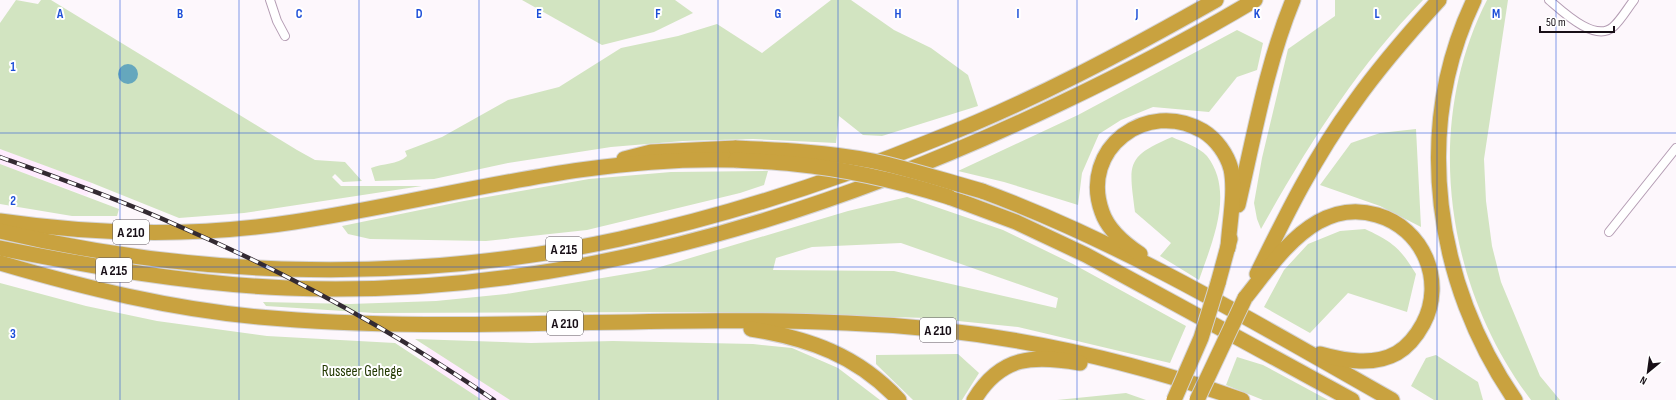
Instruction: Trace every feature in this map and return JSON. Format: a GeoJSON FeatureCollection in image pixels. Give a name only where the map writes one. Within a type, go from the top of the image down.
{"type":"FeatureCollection","features":[{"type":"Feature","properties":{"kind":"highway","name":"A 215"},"geometry":{"type":"LineString","coordinates":[[0,231],[41,240],[145,258],[283,268],[360,269],[425,266],[501,258],[582,246],[723,214],[825,182],[936,140],[1098,64],[1216,0]]}},
{"type":"Feature","properties":{"kind":"highway","name":"A 215"},"geometry":{"type":"LineString","coordinates":[[0,248],[117,271],[287,288],[358,288],[438,284],[524,275],[598,263],[683,244],[776,218],[858,190],[934,161],[1004,131],[1106,82],[1255,0]]}},
{"type":"Feature","properties":{"kind":"highway"},"geometry":{"type":"LineString","coordinates":[[1174,400],[1201,338],[1218,283],[1228,248],[1274,52],[1293,0]]}},
{"type":"Feature","properties":{"kind":"highway"},"geometry":{"type":"LineString","coordinates":[[1197,400],[1245,298],[1303,183],[1338,126],[1374,76],[1439,0]]}},
{"type":"Feature","properties":{"kind":"highway"},"geometry":{"type":"LineString","coordinates":[[1474,0],[1451,61],[1442,103],[1438,158],[1441,207],[1452,267],[1463,299],[1490,360],[1515,400]]}},
{"type":"Feature","properties":{"kind":"highway"},"geometry":{"type":"LineString","coordinates":[[1180,282],[1117,236],[1102,212],[1098,185],[1103,162],[1114,144],[1128,131],[1148,122],[1170,120],[1196,127],[1208,134],[1219,146],[1227,158],[1232,180],[1228,248]]}},
{"type":"Feature","properties":{"kind":"highway"},"geometry":{"type":"LineString","coordinates":[[736,154],[787,150],[866,160],[913,171],[982,191],[1090,236],[1180,282],[1392,400]]}},
{"type":"Feature","properties":{"kind":"highway","name":"A 210"},"geometry":{"type":"LineString","coordinates":[[0,221],[97,231],[162,232],[263,226],[358,211],[504,182],[598,168],[642,154],[736,154]]}},
{"type":"Feature","properties":{"kind":"highway"},"geometry":{"type":"LineString","coordinates":[[736,154],[895,181],[949,196],[1016,222],[1086,255],[1352,400]]}},
{"type":"Feature","properties":{"kind":"highway"},"geometry":{"type":"LineString","coordinates":[[1245,298],[1267,270],[1297,238],[1309,228],[1331,216],[1357,212],[1371,213],[1389,220],[1406,230],[1417,242],[1426,257],[1431,273],[1432,292],[1426,318],[1418,333],[1408,345],[1397,353],[1382,358],[1368,360],[1337,358],[1296,346]]}},
{"type":"Feature","properties":{"kind":"highway","name":"A 210"},"geometry":{"type":"LineString","coordinates":[[0,263],[79,286],[130,297],[255,317],[425,325],[705,321],[847,323],[976,334],[1062,349],[1167,375],[1242,400]]}},
{"type":"Feature","properties":{"kind":"highway"},"geometry":{"type":"LineString","coordinates":[[705,321],[787,335],[827,349],[865,370],[899,400]]}},
{"type":"Feature","properties":{"kind":"highway"},"geometry":{"type":"LineString","coordinates":[[974,400],[980,390],[1000,370],[1021,361],[1033,359],[1052,358],[1167,375]]}},
{"type":"Feature","properties":{"kind":"street"},"geometry":{"type":"LineString","coordinates":[[270,0],[277,22],[285,36]]}},
{"type":"Feature","properties":{"kind":"street"},"geometry":{"type":"LineString","coordinates":[[1549,0],[1572,19],[1590,30],[1600,32],[1613,27],[1634,0]]}},
{"type":"Feature","properties":{"kind":"street"},"geometry":{"type":"LineString","coordinates":[[1609,232],[1676,148]]}},
{"type":"Feature","properties":{"kind":"shaded area"},"geometry":{"type":"Polygon","coordinates":[[[0,149],[92,183],[87,196],[0,164],[0,149]]]}},
{"type":"Feature","properties":{"kind":"shaded area"},"geometry":{"type":"Polygon","coordinates":[[[428,347],[510,400],[482,400],[420,361],[428,347]]]}},
{"type":"Feature","properties":{"kind":"green space"},"geometry":{"type":"Polygon","coordinates":[[[16,0],[38,4],[41,0],[51,0],[315,160],[345,162],[362,181],[343,182],[335,174],[332,177],[341,186],[422,186],[244,213],[179,218],[92,183],[0,149],[0,23],[16,0]]]}},
{"type":"Feature","properties":{"kind":"green space"},"geometry":{"type":"Polygon","coordinates":[[[522,0],[675,0],[693,13],[654,32],[602,45],[522,0]]]}},
{"type":"Feature","properties":{"kind":"green space"},"geometry":{"type":"Polygon","coordinates":[[[831,0],[851,0],[894,30],[931,48],[968,75],[978,106],[882,136],[863,135],[839,116],[836,143],[753,139],[683,141],[611,147],[508,163],[434,179],[375,181],[371,168],[399,161],[407,156],[405,151],[442,137],[508,100],[559,87],[621,48],[678,36],[717,24],[762,53],[831,0]]]}},
{"type":"Feature","properties":{"kind":"green space"},"geometry":{"type":"Polygon","coordinates":[[[1335,0],[1423,0],[1376,53],[1334,109],[1296,168],[1261,229],[1257,219],[1254,203],[1262,158],[1288,49],[1335,16],[1335,0]]]}},
{"type":"Feature","properties":{"kind":"green space"},"geometry":{"type":"Polygon","coordinates":[[[1487,0],[1508,0],[1484,159],[1486,201],[1492,246],[1501,282],[1540,376],[1560,400],[1531,400],[1502,356],[1479,308],[1463,258],[1453,206],[1450,153],[1454,100],[1467,49],[1487,0]]]}},
{"type":"Feature","properties":{"kind":"green space"},"geometry":{"type":"Polygon","coordinates":[[[1237,30],[1263,43],[1257,70],[1237,77],[1209,112],[1153,107],[1121,120],[1099,134],[1082,173],[1078,205],[1004,182],[958,171],[1078,115],[1237,30]]]}},
{"type":"Feature","properties":{"kind":"green space"},"geometry":{"type":"Polygon","coordinates":[[[1416,129],[1421,227],[1380,206],[1320,185],[1351,143],[1380,133],[1416,129]]]}},
{"type":"Feature","properties":{"kind":"green space"},"geometry":{"type":"Polygon","coordinates":[[[1172,137],[1195,147],[1207,156],[1215,170],[1219,185],[1220,201],[1215,234],[1199,280],[1160,256],[1171,243],[1135,212],[1132,183],[1134,164],[1138,157],[1146,150],[1172,137]]]}},
{"type":"Feature","properties":{"kind":"green space"},"geometry":{"type":"Polygon","coordinates":[[[0,164],[119,209],[117,216],[72,216],[0,204],[0,164]]]}},
{"type":"Feature","properties":{"kind":"green space"},"geometry":{"type":"Polygon","coordinates":[[[768,171],[764,185],[740,193],[587,230],[486,241],[370,239],[348,234],[342,226],[464,201],[589,179],[671,172],[768,171]]]}},
{"type":"Feature","properties":{"kind":"green space"},"geometry":{"type":"Polygon","coordinates":[[[907,197],[1003,230],[1073,264],[1186,326],[1170,363],[1018,327],[928,318],[701,312],[374,313],[266,306],[263,302],[350,304],[436,301],[506,294],[650,270],[848,211],[907,197]],[[901,243],[812,247],[776,258],[773,270],[894,271],[1056,308],[1058,298],[901,243]]]}},
{"type":"Feature","properties":{"kind":"green space"},"geometry":{"type":"Polygon","coordinates":[[[1365,229],[1383,238],[1395,247],[1416,274],[1407,312],[1348,293],[1310,333],[1264,307],[1284,270],[1308,244],[1340,231],[1365,229]]]}},
{"type":"Feature","properties":{"kind":"green space","name":"Russeer Gehege"},"geometry":{"type":"Polygon","coordinates":[[[0,283],[86,306],[157,321],[267,336],[395,343],[482,400],[0,400],[0,283]]]}},
{"type":"Feature","properties":{"kind":"green space"},"geometry":{"type":"Polygon","coordinates":[[[415,339],[531,343],[613,341],[753,344],[792,348],[838,368],[880,400],[510,400],[415,339]]]}},
{"type":"Feature","properties":{"kind":"green space"},"geometry":{"type":"Polygon","coordinates":[[[958,354],[979,373],[962,400],[913,400],[876,364],[876,355],[958,354]]]}},
{"type":"Feature","properties":{"kind":"green space"},"geometry":{"type":"Polygon","coordinates":[[[1436,355],[1478,382],[1483,400],[1434,400],[1411,386],[1426,358],[1436,355]]]}},
{"type":"Feature","properties":{"kind":"green space"},"geometry":{"type":"Polygon","coordinates":[[[1237,357],[1263,365],[1328,400],[1263,400],[1226,385],[1237,357]]]}},
{"type":"Feature","properties":{"kind":"green space"},"geometry":{"type":"Polygon","coordinates":[[[1126,393],[1146,400],[1057,400],[1126,393]]]}},
{"type":"Feature","properties":{"kind":"water"},"geometry":{"type":"Polygon","coordinates":[[[128,64],[135,67],[138,74],[135,81],[128,84],[121,81],[118,74],[121,67],[128,64]]]}},
{"type":"Feature","properties":{"kind":"railway"},"geometry":{"type":"LineString","coordinates":[[0,157],[138,209],[264,265],[343,306],[419,351],[494,400]]}}]}
